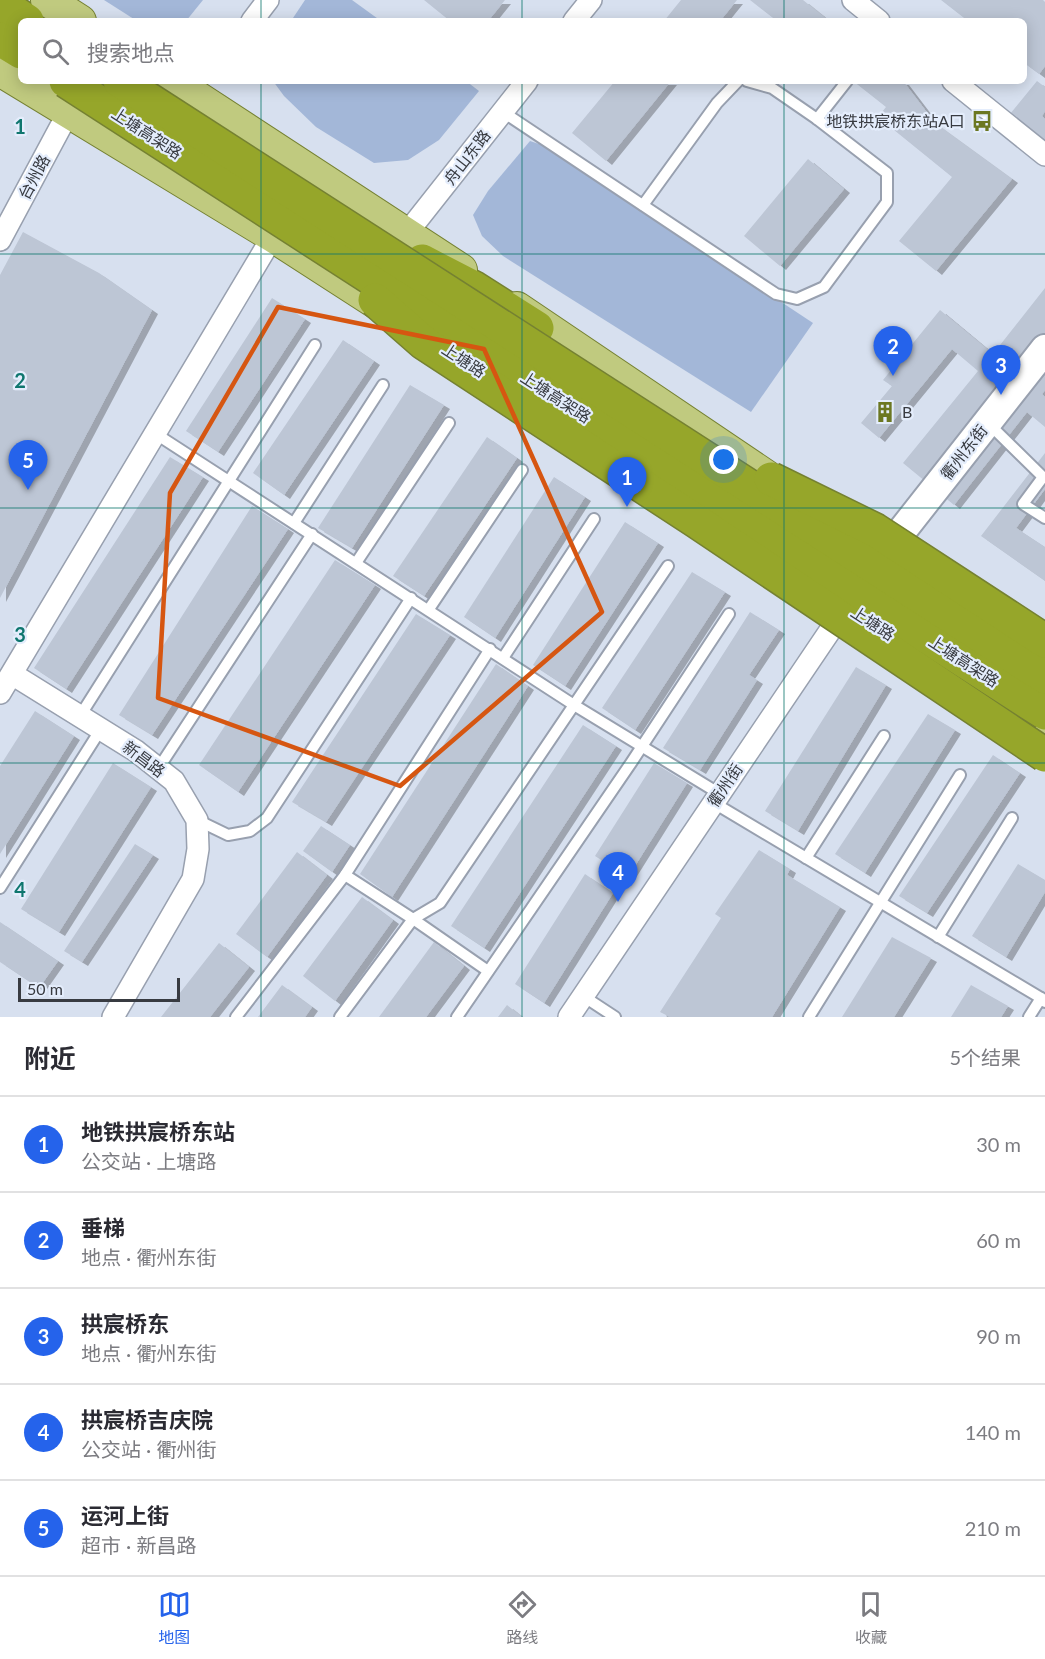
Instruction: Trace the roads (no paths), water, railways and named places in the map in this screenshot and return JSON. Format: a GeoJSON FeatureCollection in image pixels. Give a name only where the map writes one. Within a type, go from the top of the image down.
{"type":"FeatureCollection","features":[{"type":"Feature","properties":{"kind":"highway"},"geometry":{"type":"LineString","coordinates":[[0,3],[22,18]]}},
{"type":"Feature","properties":{"kind":"highway"},"geometry":{"type":"LineString","coordinates":[[0,39],[18,50]]}},
{"type":"Feature","properties":{"kind":"highway","name":"上塘高架路"},"geometry":{"type":"LineString","coordinates":[[71,84],[292,223],[1045,713]]}},
{"type":"Feature","properties":{"kind":"highway","name":"上塘高架路"},"geometry":{"type":"LineString","coordinates":[[124,84],[292,223],[1045,676]]}},
{"type":"Feature","properties":{"kind":"highway"},"geometry":{"type":"LineString","coordinates":[[292,223],[474,288],[774,481],[875,530],[1045,641]]}},
{"type":"Feature","properties":{"kind":"highway"},"geometry":{"type":"LineString","coordinates":[[292,223],[424,343],[705,527],[1045,755]]}},
{"type":"Feature","properties":{"kind":"main road"},"geometry":{"type":"LineString","coordinates":[[48,0],[75,18]]}},
{"type":"Feature","properties":{"kind":"main road","name":"上塘路"},"geometry":{"type":"LineString","coordinates":[[0,70],[18,81]]}},
{"type":"Feature","properties":{"kind":"main road","name":"上塘路"},"geometry":{"type":"LineString","coordinates":[[22,84],[68,113],[292,223],[846,606],[1045,735]]}},
{"type":"Feature","properties":{"kind":"main road"},"geometry":{"type":"LineString","coordinates":[[191,86],[883,555],[1045,661]]}},
{"type":"Feature","properties":{"kind":"street"},"geometry":{"type":"LineString","coordinates":[[254,18],[268,0]]}},
{"type":"Feature","properties":{"kind":"street"},"geometry":{"type":"LineString","coordinates":[[576,18],[591,0]]}},
{"type":"Feature","properties":{"kind":"street"},"geometry":{"type":"LineString","coordinates":[[853,0],[875,18]]}},
{"type":"Feature","properties":{"kind":"street","name":"舟山东路"},"geometry":{"type":"LineString","coordinates":[[407,233],[525,84]]}},
{"type":"Feature","properties":{"kind":"street"},"geometry":{"type":"LineString","coordinates":[[957,84],[1045,155]]}},
{"type":"Feature","properties":{"kind":"street","name":"台州路"},"geometry":{"type":"LineString","coordinates":[[0,240],[68,113]]}},
{"type":"Feature","properties":{"kind":"street"},"geometry":{"type":"LineString","coordinates":[[0,693],[156,434],[292,223]]}},
{"type":"Feature","properties":{"kind":"street","name":"衢州东街"},"geometry":{"type":"LineString","coordinates":[[883,555],[1045,349]]}},
{"type":"Feature","properties":{"kind":"street","name":"衢州街"},"geometry":{"type":"LineString","coordinates":[[570,1017],[846,606],[883,555]]}},
{"type":"Feature","properties":{"kind":"street","name":"新昌路"},"geometry":{"type":"LineString","coordinates":[[12,674],[136,751],[174,781],[197,820],[198,849],[192,879],[112,1017]]}},
{"type":"Feature","properties":{"kind":"lane"},"geometry":{"type":"LineString","coordinates":[[643,205],[717,103],[735,84]]}},
{"type":"Feature","properties":{"kind":"lane"},"geometry":{"type":"LineString","coordinates":[[503,112],[776,294],[797,299],[824,287],[888,202],[887,173],[817,119],[772,88],[758,84]]}},
{"type":"Feature","properties":{"kind":"lane"},"geometry":{"type":"LineString","coordinates":[[817,119],[845,84]]}},
{"type":"Feature","properties":{"kind":"lane"},"geometry":{"type":"LineString","coordinates":[[80,716],[315,345]]}},
{"type":"Feature","properties":{"kind":"lane"},"geometry":{"type":"LineString","coordinates":[[294,522],[383,385]]}},
{"type":"Feature","properties":{"kind":"lane"},"geometry":{"type":"LineString","coordinates":[[987,422],[1043,477],[1023,504],[1045,519]]}},
{"type":"Feature","properties":{"kind":"lane"},"geometry":{"type":"LineString","coordinates":[[356,563],[449,423]]}},
{"type":"Feature","properties":{"kind":"lane"},"geometry":{"type":"LineString","coordinates":[[156,434],[642,747],[806,858],[1043,1000],[1029,1017]]}},
{"type":"Feature","properties":{"kind":"lane"},"geometry":{"type":"LineString","coordinates":[[429,609],[522,470]]}},
{"type":"Feature","properties":{"kind":"lane"},"geometry":{"type":"LineString","coordinates":[[503,658],[594,519]]}},
{"type":"Feature","properties":{"kind":"lane"},"geometry":{"type":"LineString","coordinates":[[158,769],[312,534]]}},
{"type":"Feature","properties":{"kind":"lane"},"geometry":{"type":"LineString","coordinates":[[340,1017],[413,918],[440,903],[668,566]]}},
{"type":"Feature","properties":{"kind":"lane"},"geometry":{"type":"LineString","coordinates":[[197,820],[228,835],[250,831],[267,818],[411,598]]}},
{"type":"Feature","properties":{"kind":"lane"},"geometry":{"type":"LineString","coordinates":[[457,1017],[642,747],[729,614]]}},
{"type":"Feature","properties":{"kind":"lane"},"geometry":{"type":"LineString","coordinates":[[236,1017],[345,875],[490,649]]}},
{"type":"Feature","properties":{"kind":"lane"},"geometry":{"type":"LineString","coordinates":[[0,888],[101,729]]}},
{"type":"Feature","properties":{"kind":"lane"},"geometry":{"type":"LineString","coordinates":[[806,858],[884,736]]}},
{"type":"Feature","properties":{"kind":"lane"},"geometry":{"type":"LineString","coordinates":[[809,1017],[960,775]]}},
{"type":"Feature","properties":{"kind":"lane"},"geometry":{"type":"LineString","coordinates":[[938,937],[1012,818]]}},
{"type":"Feature","properties":{"kind":"lane"},"geometry":{"type":"LineString","coordinates":[[345,875],[413,918],[488,971]]}},
{"type":"Feature","properties":{"kind":"lane"},"geometry":{"type":"LineString","coordinates":[[583,996],[615,1017]]}},
{"type":"Feature","properties":{"kind":"place","name":"地铁拱宸桥东站A口"},"geometry":{"type":"Point","coordinates":[982,121]}},
{"type":"Feature","properties":{"kind":"place","name":"垂梯"},"geometry":{"type":"Point","coordinates":[893,376]}},
{"type":"Feature","properties":{"kind":"place","name":"拱宸桥东"},"geometry":{"type":"Point","coordinates":[1001,395]}},
{"type":"Feature","properties":{"kind":"place","name":"B"},"geometry":{"type":"Point","coordinates":[885,412]}},
{"type":"Feature","properties":{"kind":"place","name":"运河上街"},"geometry":{"type":"Point","coordinates":[28,490]}},
{"type":"Feature","properties":{"kind":"place","name":"地铁拱宸桥东站"},"geometry":{"type":"Point","coordinates":[627,507]}},
{"type":"Feature","properties":{"kind":"place","name":"拱宸桥吉庆院"},"geometry":{"type":"Point","coordinates":[618,902]}}]}
